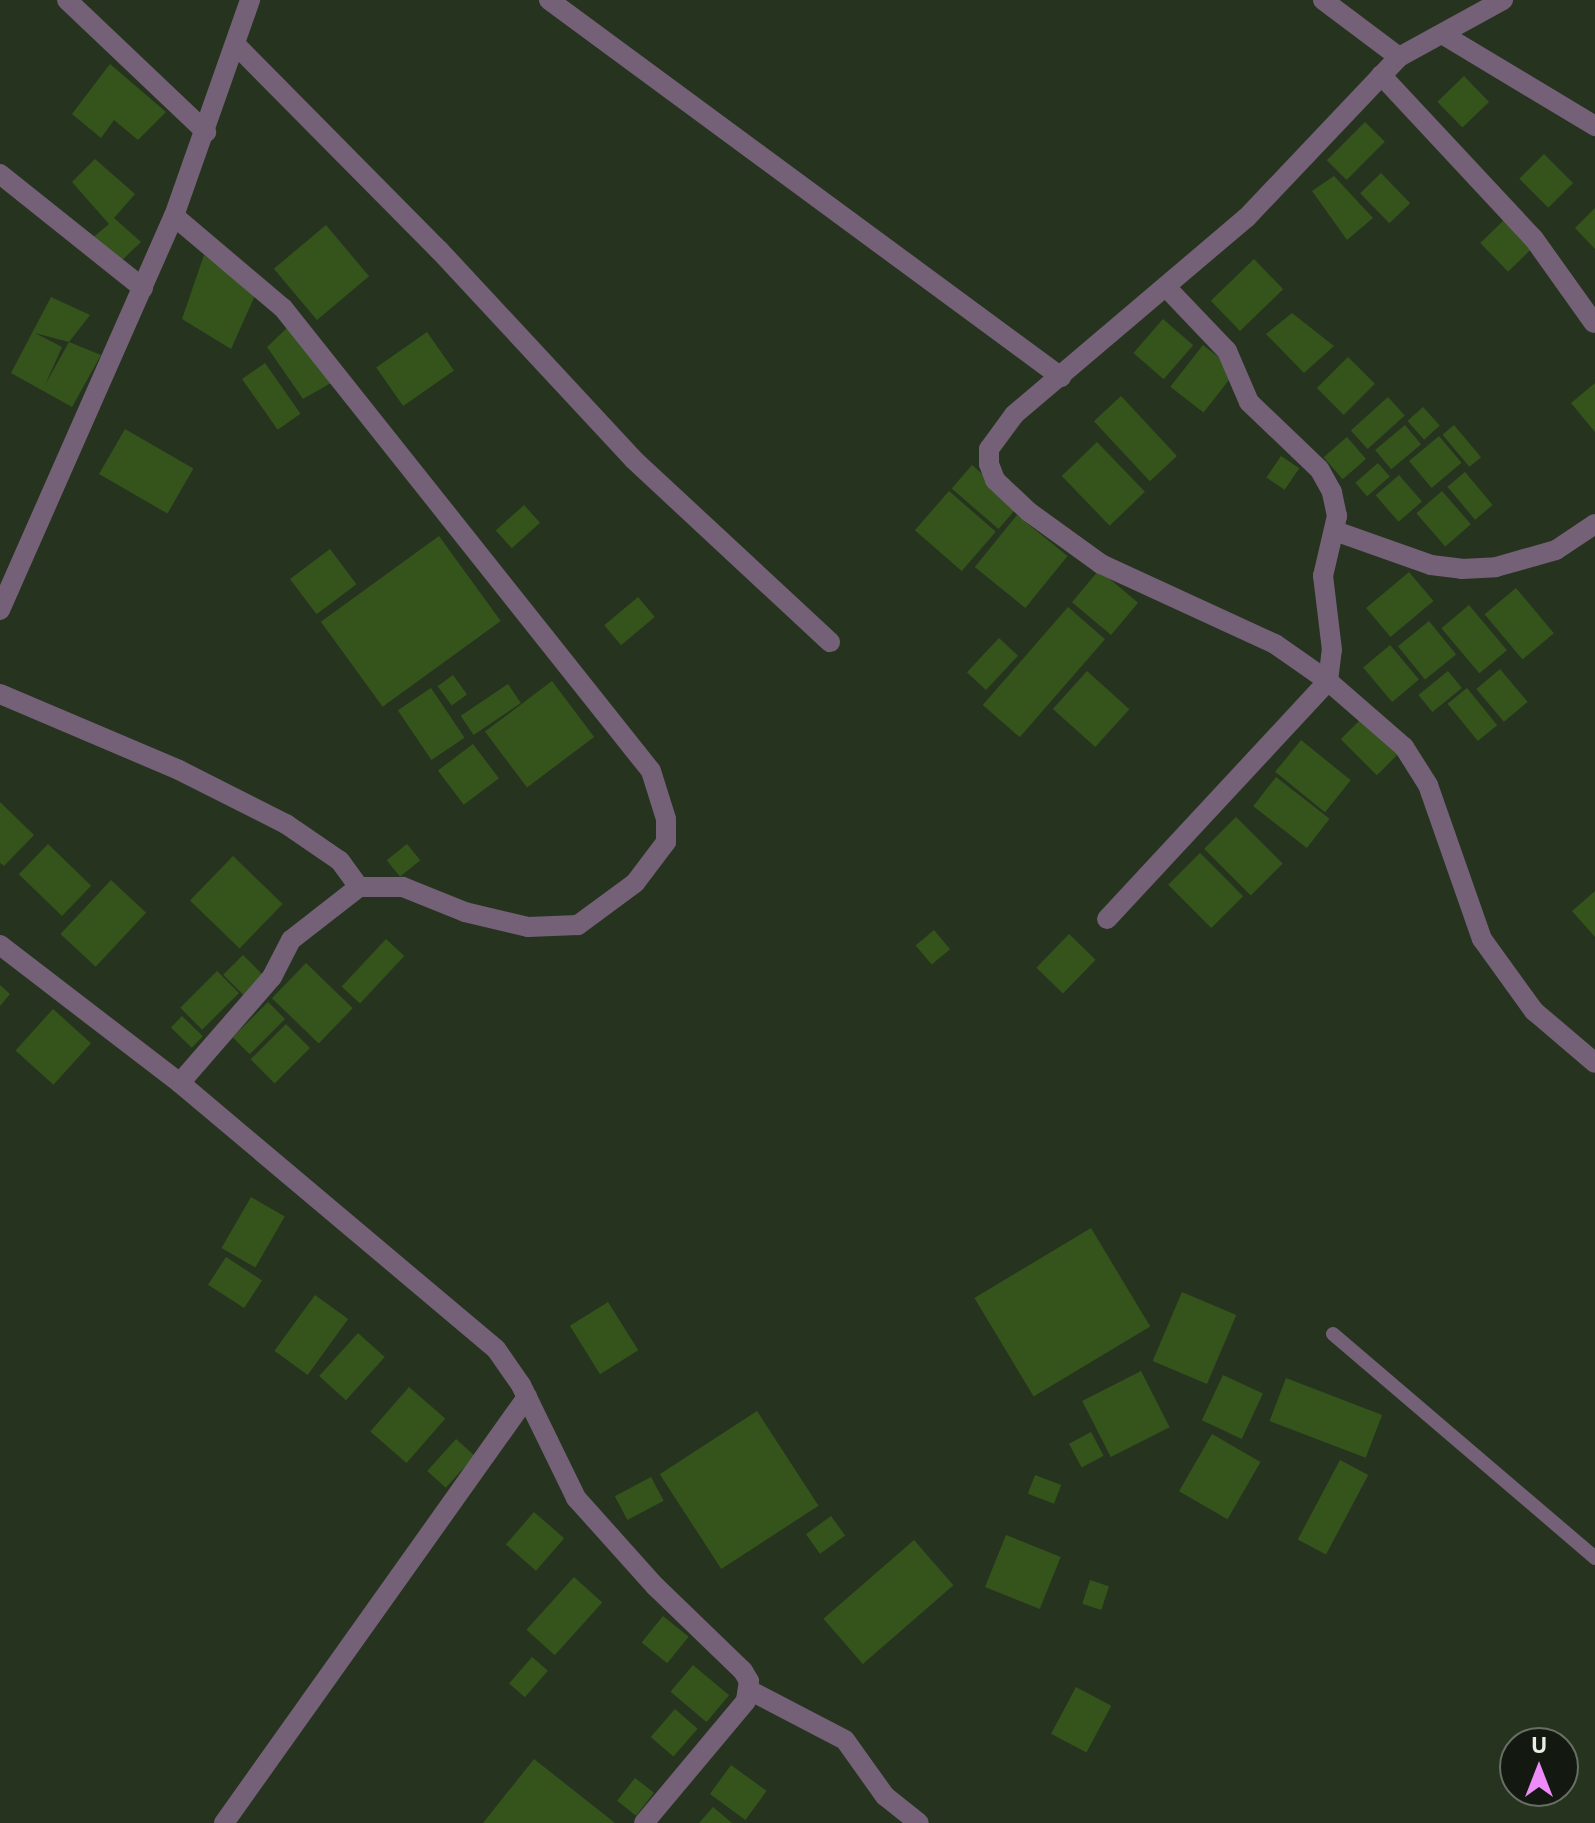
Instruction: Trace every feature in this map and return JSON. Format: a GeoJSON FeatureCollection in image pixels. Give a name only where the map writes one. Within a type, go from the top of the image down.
{"type":"FeatureCollection","features":[{"type":"Feature","properties":{"kind":"street"},"geometry":{"type":"LineString","coordinates":[[67,0],[206,132]]}},
{"type":"Feature","properties":{"kind":"street"},"geometry":{"type":"LineString","coordinates":[[0,610],[174,216],[250,0]]}},
{"type":"Feature","properties":{"kind":"street"},"geometry":{"type":"LineString","coordinates":[[549,0],[1061,377]]}},
{"type":"Feature","properties":{"kind":"street"},"geometry":{"type":"LineString","coordinates":[[1323,0],[1399,57]]}},
{"type":"Feature","properties":{"kind":"street"},"geometry":{"type":"LineString","coordinates":[[1503,0],[1399,57],[1246,218],[1002,428],[989,449],[995,480],[1101,564],[1249,628],[1328,681],[1404,747],[1419,769],[1482,939],[1534,1011],[1595,1063]]}},
{"type":"Feature","properties":{"kind":"street"},"geometry":{"type":"LineString","coordinates":[[1442,34],[1595,126]]}},
{"type":"Feature","properties":{"kind":"street"},"geometry":{"type":"LineString","coordinates":[[236,45],[439,250],[633,459],[830,642]]}},
{"type":"Feature","properties":{"kind":"street"},"geometry":{"type":"LineString","coordinates":[[1381,75],[1534,239],[1594,323]]}},
{"type":"Feature","properties":{"kind":"street"},"geometry":{"type":"LineString","coordinates":[[0,174],[143,288]]}},
{"type":"Feature","properties":{"kind":"street"},"geometry":{"type":"LineString","coordinates":[[174,216],[283,308],[651,771],[666,819],[666,842],[635,883],[578,925],[528,927],[465,912],[403,887],[359,887],[291,940],[272,977],[180,1083]]}},
{"type":"Feature","properties":{"kind":"street"},"geometry":{"type":"LineString","coordinates":[[1107,919],[1328,681],[1332,620],[1323,576],[1335,531],[1336,504],[1319,469],[1249,402],[1227,351],[1166,287]]}},
{"type":"Feature","properties":{"kind":"street"},"geometry":{"type":"LineString","coordinates":[[1335,531],[1431,565],[1462,569],[1496,567],[1556,550],[1595,524]]}},
{"type":"Feature","properties":{"kind":"street"},"geometry":{"type":"LineString","coordinates":[[0,694],[179,770],[286,824],[340,861],[359,887]]}},
{"type":"Feature","properties":{"kind":"street"},"geometry":{"type":"LineString","coordinates":[[0,945],[180,1083],[496,1349],[527,1397],[576,1498],[655,1586],[743,1671],[749,1690],[746,1701],[644,1823]]}},
{"type":"Feature","properties":{"kind":"street"},"geometry":{"type":"LineString","coordinates":[[224,1823],[527,1397]]}},
{"type":"Feature","properties":{"kind":"street"},"geometry":{"type":"LineString","coordinates":[[749,1690],[845,1740],[885,1796],[919,1823]]}},
{"type":"Feature","properties":{"kind":"lane"},"geometry":{"type":"LineString","coordinates":[[1333,1334],[1595,1558]]}},
{"type":"Feature","properties":{"kind":"building"},"geometry":{"type":"Polygon","coordinates":[[[110,64],[166,112],[138,140],[114,120],[101,138],[72,114],[110,64]]]}},
{"type":"Feature","properties":{"kind":"building"},"geometry":{"type":"Polygon","coordinates":[[[1464,76],[1489,102],[1462,128],[1437,102],[1464,76]]]}},
{"type":"Feature","properties":{"kind":"building"},"geometry":{"type":"Polygon","coordinates":[[[1365,122],[1385,142],[1347,180],[1327,160],[1365,122]]]}},
{"type":"Feature","properties":{"kind":"building"},"geometry":{"type":"Polygon","coordinates":[[[1544,154],[1573,183],[1548,208],[1519,179],[1544,154]]]}},
{"type":"Feature","properties":{"kind":"building"},"geometry":{"type":"Polygon","coordinates":[[[95,159],[135,194],[114,218],[141,242],[116,266],[90,240],[109,224],[72,182],[95,159]]]}},
{"type":"Feature","properties":{"kind":"building"},"geometry":{"type":"Polygon","coordinates":[[[1381,173],[1410,203],[1389,223],[1360,193],[1381,173]]]}},
{"type":"Feature","properties":{"kind":"building"},"geometry":{"type":"Polygon","coordinates":[[[1334,176],[1373,218],[1347,240],[1312,191],[1334,176]]]}},
{"type":"Feature","properties":{"kind":"building"},"geometry":{"type":"Polygon","coordinates":[[[1595,208],[1595,249],[1575,228],[1595,208]]]}},
{"type":"Feature","properties":{"kind":"building"},"geometry":{"type":"Polygon","coordinates":[[[1504,220],[1532,249],[1508,272],[1480,243],[1504,220]]]}},
{"type":"Feature","properties":{"kind":"building"},"geometry":{"type":"Polygon","coordinates":[[[326,225],[369,276],[317,320],[274,269],[326,225]]]}},
{"type":"Feature","properties":{"kind":"building"},"geometry":{"type":"Polygon","coordinates":[[[204,255],[257,291],[231,349],[182,319],[204,255]]]}},
{"type":"Feature","properties":{"kind":"building"},"geometry":{"type":"Polygon","coordinates":[[[1254,259],[1283,289],[1240,331],[1211,301],[1254,259]]]}},
{"type":"Feature","properties":{"kind":"building"},"geometry":{"type":"Polygon","coordinates":[[[51,297],[90,315],[69,342],[101,355],[72,407],[11,373],[51,297]],[[35,333],[62,347],[45,385],[69,342],[35,333]]]}},
{"type":"Feature","properties":{"kind":"building"},"geometry":{"type":"Polygon","coordinates":[[[1292,313],[1334,346],[1304,373],[1266,334],[1292,313]]]}},
{"type":"Feature","properties":{"kind":"building"},"geometry":{"type":"Polygon","coordinates":[[[1163,319],[1193,345],[1164,379],[1133,353],[1163,319]]]}},
{"type":"Feature","properties":{"kind":"building"},"geometry":{"type":"Polygon","coordinates":[[[289,326],[331,383],[303,399],[267,347],[289,326]]]}},
{"type":"Feature","properties":{"kind":"building"},"geometry":{"type":"Polygon","coordinates":[[[427,332],[454,371],[403,406],[376,368],[427,332]]]}},
{"type":"Feature","properties":{"kind":"building"},"geometry":{"type":"Polygon","coordinates":[[[1203,345],[1236,371],[1203,413],[1170,387],[1203,345]]]}},
{"type":"Feature","properties":{"kind":"building"},"geometry":{"type":"Polygon","coordinates":[[[1348,357],[1375,384],[1344,415],[1317,388],[1348,357]]]}},
{"type":"Feature","properties":{"kind":"building"},"geometry":{"type":"Polygon","coordinates":[[[265,363],[301,414],[278,430],[242,379],[265,363]]]}},
{"type":"Feature","properties":{"kind":"building"},"geometry":{"type":"Polygon","coordinates":[[[1595,383],[1595,432],[1571,403],[1595,383]]]}},
{"type":"Feature","properties":{"kind":"building"},"geometry":{"type":"Polygon","coordinates":[[[1121,396],[1177,456],[1150,481],[1094,421],[1121,396]]]}},
{"type":"Feature","properties":{"kind":"building"},"geometry":{"type":"Polygon","coordinates":[[[1388,397],[1405,416],[1368,449],[1351,430],[1388,397]]]}},
{"type":"Feature","properties":{"kind":"building"},"geometry":{"type":"Polygon","coordinates":[[[1423,407],[1440,426],[1424,440],[1407,421],[1423,407]]]}},
{"type":"Feature","properties":{"kind":"building"},"geometry":{"type":"Polygon","coordinates":[[[1405,425],[1421,444],[1391,469],[1375,450],[1405,425]]]}},
{"type":"Feature","properties":{"kind":"building"},"geometry":{"type":"Polygon","coordinates":[[[1454,425],[1481,457],[1470,467],[1443,435],[1454,425]]]}},
{"type":"Feature","properties":{"kind":"building"},"geometry":{"type":"Polygon","coordinates":[[[125,429],[193,468],[167,514],[99,474],[125,429]]]}},
{"type":"Feature","properties":{"kind":"building"},"geometry":{"type":"Polygon","coordinates":[[[1439,436],[1461,463],[1432,488],[1409,461],[1439,436]]]}},
{"type":"Feature","properties":{"kind":"building"},"geometry":{"type":"Polygon","coordinates":[[[1347,437],[1366,459],[1343,479],[1324,457],[1347,437]]]}},
{"type":"Feature","properties":{"kind":"building"},"geometry":{"type":"Polygon","coordinates":[[[1097,442],[1145,492],[1110,526],[1062,476],[1097,442]]]}},
{"type":"Feature","properties":{"kind":"building"},"geometry":{"type":"Polygon","coordinates":[[[1281,456],[1299,468],[1285,490],[1266,478],[1281,456]]]}},
{"type":"Feature","properties":{"kind":"building"},"geometry":{"type":"Polygon","coordinates":[[[1378,463],[1390,477],[1367,496],[1355,483],[1378,463]]]}},
{"type":"Feature","properties":{"kind":"building"},"geometry":{"type":"Polygon","coordinates":[[[972,465],[1019,506],[998,529],[952,488],[972,465]]]}},
{"type":"Feature","properties":{"kind":"building"},"geometry":{"type":"Polygon","coordinates":[[[1465,472],[1493,505],[1475,520],[1447,487],[1465,472]]]}},
{"type":"Feature","properties":{"kind":"building"},"geometry":{"type":"Polygon","coordinates":[[[1399,475],[1422,501],[1399,522],[1376,495],[1399,475]]]}},
{"type":"Feature","properties":{"kind":"building"},"geometry":{"type":"Polygon","coordinates":[[[949,491],[996,532],[962,571],[915,530],[949,491]]]}},
{"type":"Feature","properties":{"kind":"building"},"geometry":{"type":"Polygon","coordinates":[[[1442,491],[1471,524],[1445,547],[1416,513],[1442,491]]]}},
{"type":"Feature","properties":{"kind":"building"},"geometry":{"type":"Polygon","coordinates":[[[524,505],[540,523],[512,548],[496,530],[524,505]]]}},
{"type":"Feature","properties":{"kind":"building"},"geometry":{"type":"Polygon","coordinates":[[[1017,515],[1068,556],[1025,608],[975,567],[1017,515]]]}},
{"type":"Feature","properties":{"kind":"building"},"geometry":{"type":"Polygon","coordinates":[[[439,536],[501,621],[383,707],[321,622],[439,536]]]}},
{"type":"Feature","properties":{"kind":"building"},"geometry":{"type":"Polygon","coordinates":[[[330,549],[356,584],[317,614],[290,579],[330,549]]]}},
{"type":"Feature","properties":{"kind":"building"},"geometry":{"type":"Polygon","coordinates":[[[1099,570],[1138,603],[1111,635],[1072,602],[1099,570]]]}},
{"type":"Feature","properties":{"kind":"building"},"geometry":{"type":"Polygon","coordinates":[[[1409,572],[1433,601],[1391,637],[1366,608],[1409,572]]]}},
{"type":"Feature","properties":{"kind":"building"},"geometry":{"type":"Polygon","coordinates":[[[1516,588],[1554,633],[1523,660],[1485,614],[1516,588]]]}},
{"type":"Feature","properties":{"kind":"building"},"geometry":{"type":"Polygon","coordinates":[[[638,597],[655,617],[621,645],[604,625],[638,597]]]}},
{"type":"Feature","properties":{"kind":"building"},"geometry":{"type":"Polygon","coordinates":[[[1469,605],[1507,650],[1479,673],[1441,628],[1469,605]]]}},
{"type":"Feature","properties":{"kind":"building"},"geometry":{"type":"Polygon","coordinates":[[[1068,607],[1105,639],[1020,737],[983,705],[1068,607]]]}},
{"type":"Feature","properties":{"kind":"building"},"geometry":{"type":"Polygon","coordinates":[[[1429,621],[1456,654],[1425,680],[1398,646],[1429,621]]]}},
{"type":"Feature","properties":{"kind":"building"},"geometry":{"type":"Polygon","coordinates":[[[999,638],[1018,656],[986,690],[967,672],[999,638]]]}},
{"type":"Feature","properties":{"kind":"building"},"geometry":{"type":"Polygon","coordinates":[[[1390,645],[1419,679],[1392,702],[1363,667],[1390,645]]]}},
{"type":"Feature","properties":{"kind":"building"},"geometry":{"type":"Polygon","coordinates":[[[1500,669],[1528,702],[1504,722],[1476,689],[1500,669]]]}},
{"type":"Feature","properties":{"kind":"building"},"geometry":{"type":"Polygon","coordinates":[[[1087,671],[1129,709],[1095,747],[1053,709],[1087,671]]]}},
{"type":"Feature","properties":{"kind":"building"},"geometry":{"type":"Polygon","coordinates":[[[1448,671],[1462,688],[1432,712],[1418,695],[1448,671]]]}},
{"type":"Feature","properties":{"kind":"building"},"geometry":{"type":"Polygon","coordinates":[[[453,675],[467,694],[452,706],[438,686],[453,675]]]}},
{"type":"Feature","properties":{"kind":"building"},"geometry":{"type":"Polygon","coordinates":[[[552,681],[594,737],[527,787],[485,732],[552,681]]]}},
{"type":"Feature","properties":{"kind":"building"},"geometry":{"type":"Polygon","coordinates":[[[508,684],[521,703],[474,735],[461,716],[508,684]]]}},
{"type":"Feature","properties":{"kind":"building"},"geometry":{"type":"Polygon","coordinates":[[[431,688],[465,738],[431,760],[398,710],[431,688]]]}},
{"type":"Feature","properties":{"kind":"building"},"geometry":{"type":"Polygon","coordinates":[[[1467,688],[1497,725],[1478,741],[1448,704],[1467,688]]]}},
{"type":"Feature","properties":{"kind":"building"},"geometry":{"type":"Polygon","coordinates":[[[1362,718],[1398,754],[1377,775],[1341,739],[1362,718]]]}},
{"type":"Feature","properties":{"kind":"building"},"geometry":{"type":"Polygon","coordinates":[[[1301,740],[1351,780],[1325,812],[1275,772],[1301,740]]]}},
{"type":"Feature","properties":{"kind":"building"},"geometry":{"type":"Polygon","coordinates":[[[473,744],[499,778],[464,805],[438,770],[473,744]]]}},
{"type":"Feature","properties":{"kind":"building"},"geometry":{"type":"Polygon","coordinates":[[[1276,777],[1330,819],[1307,848],[1253,806],[1276,777]]]}},
{"type":"Feature","properties":{"kind":"building"},"geometry":{"type":"Polygon","coordinates":[[[0,802],[34,835],[4,866],[0,863],[0,802]]]}},
{"type":"Feature","properties":{"kind":"building"},"geometry":{"type":"Polygon","coordinates":[[[1236,817],[1283,864],[1251,895],[1204,849],[1236,817]]]}},
{"type":"Feature","properties":{"kind":"building"},"geometry":{"type":"Polygon","coordinates":[[[48,844],[91,886],[62,916],[19,874],[48,844]]]}},
{"type":"Feature","properties":{"kind":"building"},"geometry":{"type":"Polygon","coordinates":[[[407,844],[420,860],[400,877],[387,860],[407,844]]]}},
{"type":"Feature","properties":{"kind":"building"},"geometry":{"type":"Polygon","coordinates":[[[1200,853],[1243,896],[1211,928],[1168,885],[1200,853]]]}},
{"type":"Feature","properties":{"kind":"building"},"geometry":{"type":"Polygon","coordinates":[[[233,856],[283,904],[240,949],[190,901],[233,856]]]}},
{"type":"Feature","properties":{"kind":"building"},"geometry":{"type":"Polygon","coordinates":[[[111,880],[146,913],[96,967],[61,934],[111,880]]]}},
{"type":"Feature","properties":{"kind":"building"},"geometry":{"type":"Polygon","coordinates":[[[1595,891],[1595,937],[1572,911],[1595,891]]]}},
{"type":"Feature","properties":{"kind":"building"},"geometry":{"type":"Polygon","coordinates":[[[934,930],[950,949],[932,965],[916,945],[934,930]]]}},
{"type":"Feature","properties":{"kind":"building"},"geometry":{"type":"Polygon","coordinates":[[[1069,934],[1096,960],[1063,994],[1036,968],[1069,934]]]}},
{"type":"Feature","properties":{"kind":"building"},"geometry":{"type":"Polygon","coordinates":[[[386,939],[404,956],[360,1004],[342,987],[386,939]]]}},
{"type":"Feature","properties":{"kind":"building"},"geometry":{"type":"Polygon","coordinates":[[[243,955],[264,976],[244,996],[223,975],[243,955]]]}},
{"type":"Feature","properties":{"kind":"building"},"geometry":{"type":"Polygon","coordinates":[[[306,963],[353,1008],[319,1043],[272,998],[306,963]]]}},
{"type":"Feature","properties":{"kind":"building"},"geometry":{"type":"Polygon","coordinates":[[[217,971],[239,993],[202,1030],[180,1008],[217,971]]]}},
{"type":"Feature","properties":{"kind":"building"},"geometry":{"type":"Polygon","coordinates":[[[0,985],[10,994],[0,1006],[0,985]]]}},
{"type":"Feature","properties":{"kind":"building"},"geometry":{"type":"Polygon","coordinates":[[[268,1002],[285,1019],[250,1054],[233,1037],[268,1002]]]}},
{"type":"Feature","properties":{"kind":"building"},"geometry":{"type":"Polygon","coordinates":[[[53,1009],[91,1043],[53,1085],[16,1051],[53,1009]]]}},
{"type":"Feature","properties":{"kind":"building"},"geometry":{"type":"Polygon","coordinates":[[[182,1016],[203,1036],[192,1048],[171,1028],[182,1016]]]}},
{"type":"Feature","properties":{"kind":"building"},"geometry":{"type":"Polygon","coordinates":[[[286,1024],[310,1048],[275,1083],[251,1059],[286,1024]]]}},
{"type":"Feature","properties":{"kind":"building"},"geometry":{"type":"Polygon","coordinates":[[[251,1197],[285,1216],[255,1268],[222,1248],[251,1197]]]}},
{"type":"Feature","properties":{"kind":"building"},"geometry":{"type":"Polygon","coordinates":[[[1091,1228],[1150,1327],[1034,1397],[974,1298],[1091,1228]]]}},
{"type":"Feature","properties":{"kind":"building"},"geometry":{"type":"Polygon","coordinates":[[[226,1257],[262,1280],[244,1308],[208,1285],[226,1257]]]}},
{"type":"Feature","properties":{"kind":"building"},"geometry":{"type":"Polygon","coordinates":[[[1182,1292],[1236,1315],[1207,1384],[1153,1361],[1182,1292]]]}},
{"type":"Feature","properties":{"kind":"building"},"geometry":{"type":"Polygon","coordinates":[[[315,1295],[348,1319],[308,1375],[274,1351],[315,1295]]]}},
{"type":"Feature","properties":{"kind":"building"},"geometry":{"type":"Polygon","coordinates":[[[608,1302],[638,1350],[600,1374],[570,1326],[608,1302]]]}},
{"type":"Feature","properties":{"kind":"building"},"geometry":{"type":"Polygon","coordinates":[[[358,1333],[385,1357],[346,1400],[319,1376],[358,1333]]]}},
{"type":"Feature","properties":{"kind":"building"},"geometry":{"type":"Polygon","coordinates":[[[1141,1371],[1170,1427],[1111,1457],[1082,1401],[1141,1371]]]}},
{"type":"Feature","properties":{"kind":"building"},"geometry":{"type":"Polygon","coordinates":[[[1223,1375],[1263,1394],[1242,1439],[1202,1420],[1223,1375]]]}},
{"type":"Feature","properties":{"kind":"building"},"geometry":{"type":"Polygon","coordinates":[[[1286,1378],[1382,1415],[1366,1458],[1270,1421],[1286,1378]]]}},
{"type":"Feature","properties":{"kind":"building"},"geometry":{"type":"Polygon","coordinates":[[[409,1387],[445,1418],[407,1463],[370,1432],[409,1387]]]}},
{"type":"Feature","properties":{"kind":"building"},"geometry":{"type":"Polygon","coordinates":[[[757,1411],[819,1506],[721,1569],[660,1474],[757,1411]]]}},
{"type":"Feature","properties":{"kind":"building"},"geometry":{"type":"Polygon","coordinates":[[[1091,1432],[1104,1456],[1082,1468],[1069,1444],[1091,1432]]]}},
{"type":"Feature","properties":{"kind":"building"},"geometry":{"type":"Polygon","coordinates":[[[1212,1434],[1260,1462],[1227,1519],[1179,1491],[1212,1434]]]}},
{"type":"Feature","properties":{"kind":"building"},"geometry":{"type":"Polygon","coordinates":[[[456,1439],[475,1456],[446,1488],[427,1471],[456,1439]]]}},
{"type":"Feature","properties":{"kind":"building"},"geometry":{"type":"Polygon","coordinates":[[[1340,1460],[1368,1475],[1326,1554],[1298,1539],[1340,1460]]]}},
{"type":"Feature","properties":{"kind":"building"},"geometry":{"type":"Polygon","coordinates":[[[1035,1475],[1061,1485],[1054,1504],[1028,1494],[1035,1475]]]}},
{"type":"Feature","properties":{"kind":"building"},"geometry":{"type":"Polygon","coordinates":[[[651,1477],[664,1501],[627,1520],[615,1496],[651,1477]]]}},
{"type":"Feature","properties":{"kind":"building"},"geometry":{"type":"Polygon","coordinates":[[[534,1512],[564,1538],[536,1571],[506,1544],[534,1512]]]}},
{"type":"Feature","properties":{"kind":"building"},"geometry":{"type":"Polygon","coordinates":[[[831,1516],[845,1535],[820,1554],[806,1534],[831,1516]]]}},
{"type":"Feature","properties":{"kind":"building"},"geometry":{"type":"Polygon","coordinates":[[[1006,1535],[1061,1557],[1040,1609],[985,1587],[1006,1535]]]}},
{"type":"Feature","properties":{"kind":"building"},"geometry":{"type":"Polygon","coordinates":[[[914,1540],[953,1585],[863,1664],[823,1619],[914,1540]]]}},
{"type":"Feature","properties":{"kind":"building"},"geometry":{"type":"Polygon","coordinates":[[[574,1577],[602,1602],[555,1655],[526,1630],[574,1577]]]}},
{"type":"Feature","properties":{"kind":"building"},"geometry":{"type":"Polygon","coordinates":[[[1090,1580],[1109,1586],[1101,1610],[1082,1604],[1090,1580]]]}},
{"type":"Feature","properties":{"kind":"building"},"geometry":{"type":"Polygon","coordinates":[[[663,1616],[689,1637],[667,1663],[642,1642],[663,1616]]]}},
{"type":"Feature","properties":{"kind":"building"},"geometry":{"type":"Polygon","coordinates":[[[532,1657],[548,1671],[525,1697],[509,1683],[532,1657]]]}},
{"type":"Feature","properties":{"kind":"building"},"geometry":{"type":"Polygon","coordinates":[[[693,1665],[729,1695],[707,1722],[671,1692],[693,1665]]]}},
{"type":"Feature","properties":{"kind":"building"},"geometry":{"type":"Polygon","coordinates":[[[1076,1687],[1111,1706],[1086,1753],[1051,1734],[1076,1687]]]}},
{"type":"Feature","properties":{"kind":"building"},"geometry":{"type":"Polygon","coordinates":[[[675,1709],[698,1729],[673,1757],[651,1737],[675,1709]]]}},
{"type":"Feature","properties":{"kind":"building"},"geometry":{"type":"Polygon","coordinates":[[[534,1759],[615,1823],[483,1823],[534,1759]]]}},
{"type":"Feature","properties":{"kind":"building"},"geometry":{"type":"Polygon","coordinates":[[[731,1765],[767,1791],[745,1820],[710,1794],[731,1765]]]}},
{"type":"Feature","properties":{"kind":"building"},"geometry":{"type":"Polygon","coordinates":[[[635,1778],[654,1793],[636,1816],[617,1801],[635,1778]]]}},
{"type":"Feature","properties":{"kind":"building"},"geometry":{"type":"Polygon","coordinates":[[[713,1807],[732,1823],[699,1823],[713,1807]]]}}]}
